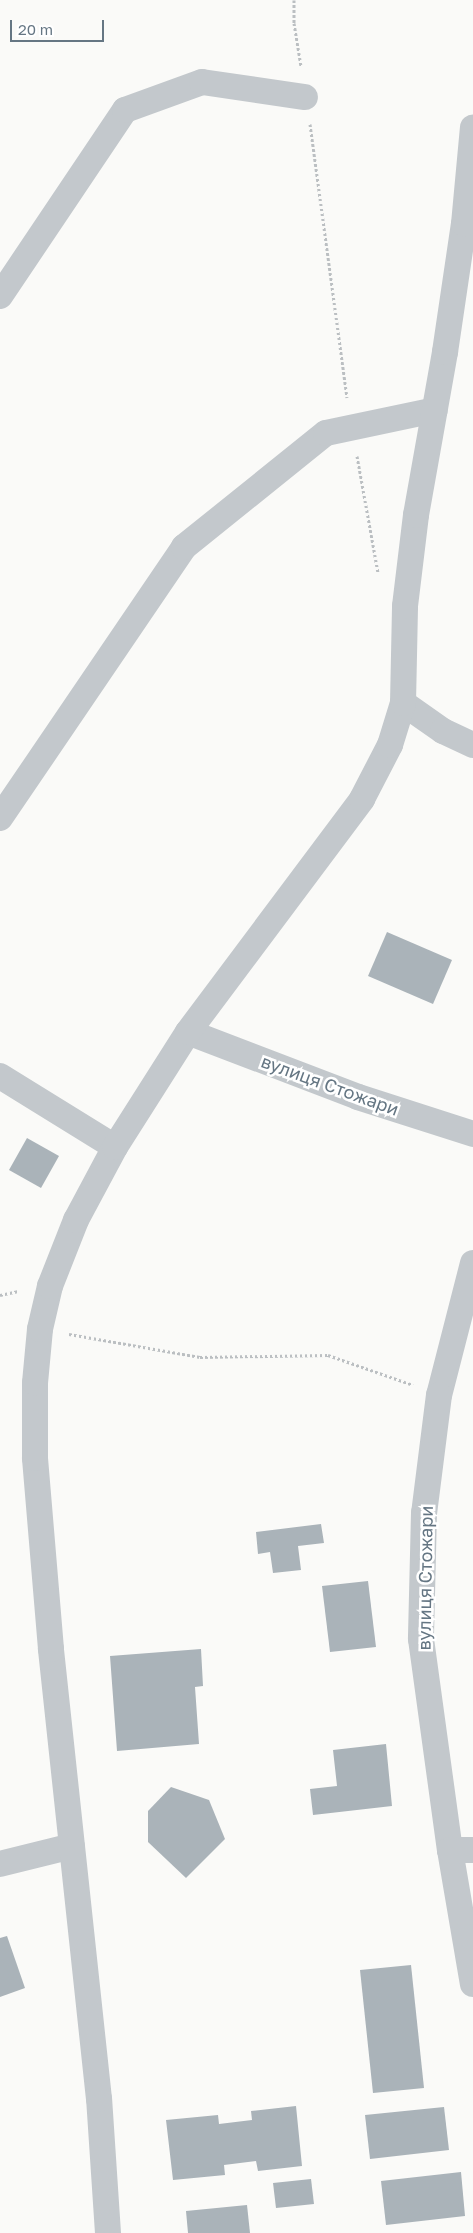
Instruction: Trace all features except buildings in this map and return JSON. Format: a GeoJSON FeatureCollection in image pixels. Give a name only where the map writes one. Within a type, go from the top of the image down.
{"type":"FeatureCollection","features":[{"type":"Feature","properties":{"kind":"street"},"geometry":{"type":"LineString","coordinates":[[0,296],[125,110],[202,82],[305,97]]}},
{"type":"Feature","properties":{"kind":"street"},"geometry":{"type":"LineString","coordinates":[[108,2233],[99,2099],[51,1649],[35,1458],[35,1383],[40,1328],[50,1286],[76,1220],[116,1147],[188,1032],[362,799],[390,745],[403,703],[405,606],[416,515],[435,410],[464,224],[473,127]]}},
{"type":"Feature","properties":{"kind":"street"},"geometry":{"type":"LineString","coordinates":[[0,818],[184,547],[326,433],[435,410]]}},
{"type":"Feature","properties":{"kind":"street"},"geometry":{"type":"LineString","coordinates":[[403,703],[443,731],[473,745]]}},
{"type":"Feature","properties":{"kind":"street","name":"вулиця Стожари"},"geometry":{"type":"LineString","coordinates":[[188,1032],[358,1097],[473,1134]]}},
{"type":"Feature","properties":{"kind":"street"},"geometry":{"type":"LineString","coordinates":[[0,1076],[116,1147]]}},
{"type":"Feature","properties":{"kind":"street","name":"вулиця Стожари"},"geometry":{"type":"LineString","coordinates":[[473,1263],[439,1395],[424,1513],[421,1639],[462,1850],[473,1984]]}},
{"type":"Feature","properties":{"kind":"street"},"geometry":{"type":"LineString","coordinates":[[0,1864],[72,1846]]}},
{"type":"Feature","properties":{"kind":"path"},"geometry":{"type":"LineString","coordinates":[[294,0],[294,23],[352,427],[379,582]]}},
{"type":"Feature","properties":{"kind":"path"},"geometry":{"type":"LineString","coordinates":[[40,1328],[200,1358],[328,1355],[439,1395]]}}]}
